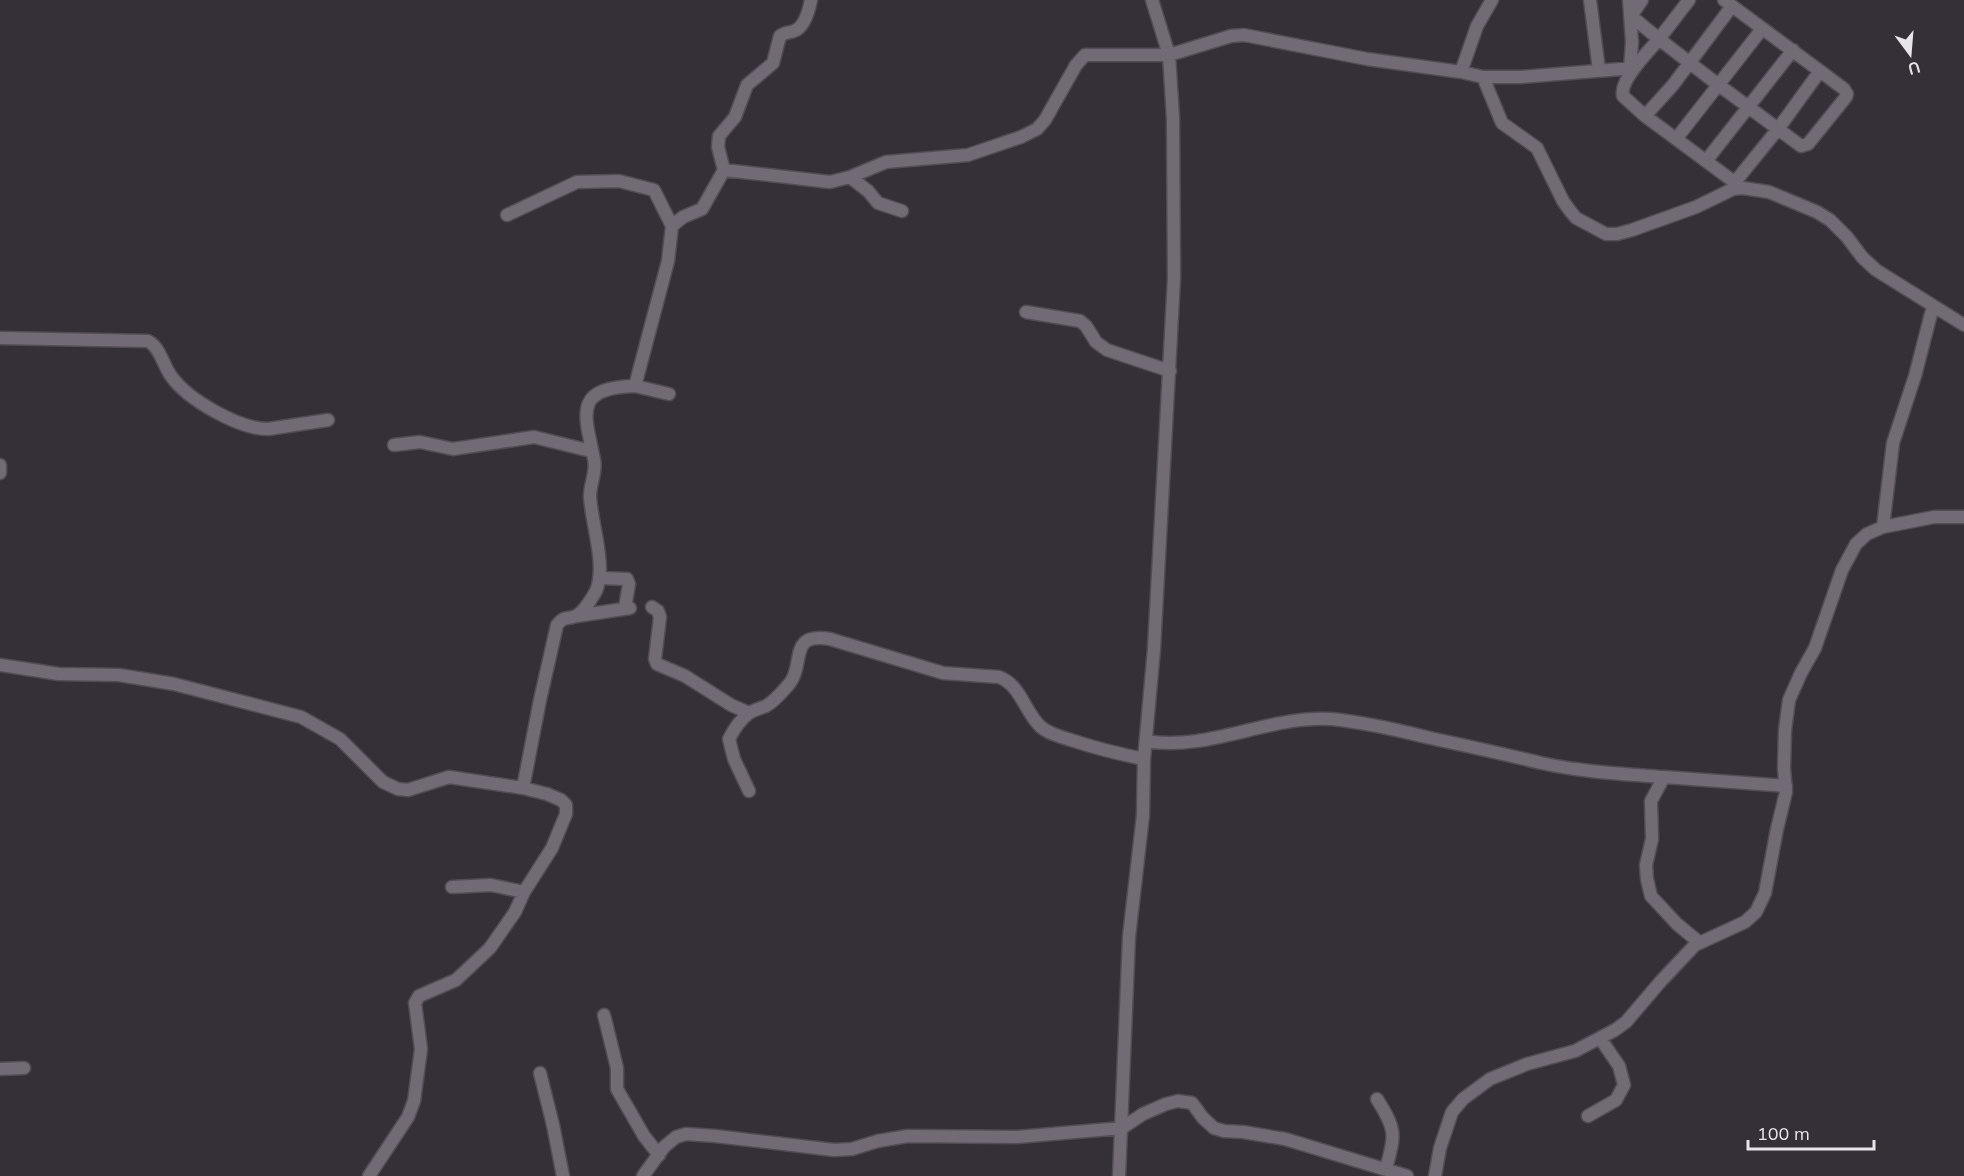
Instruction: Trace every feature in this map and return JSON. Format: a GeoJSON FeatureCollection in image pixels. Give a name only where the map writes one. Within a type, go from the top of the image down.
{"type":"FeatureCollection","features":[{"type":"Feature","properties":{"kind":"street"},"geometry":{"type":"LineString","coordinates":[[672,226],[683,217],[702,209],[724,170],[718,147],[719,136],[735,117],[747,85],[773,63],[780,36],[798,30],[811,0]]}},
{"type":"Feature","properties":{"kind":"street"},"geometry":{"type":"LineString","coordinates":[[1119,1176],[1129,936],[1143,815],[1144,759],[1154,649],[1174,267],[1173,130],[1169,55],[1152,0]]}},
{"type":"Feature","properties":{"kind":"street"},"geometry":{"type":"LineString","coordinates":[[1461,72],[1477,26],[1492,0]]}},
{"type":"Feature","properties":{"kind":"street"},"geometry":{"type":"LineString","coordinates":[[1590,0],[1599,70]]}},
{"type":"Feature","properties":{"kind":"street"},"geometry":{"type":"LineString","coordinates":[[1629,0],[1632,68]]}},
{"type":"Feature","properties":{"kind":"street"},"geometry":{"type":"LineString","coordinates":[[1631,16],[1642,0]]}},
{"type":"Feature","properties":{"kind":"street"},"geometry":{"type":"LineString","coordinates":[[1689,0],[1659,39],[1632,68],[1623,86],[1622,93],[1625,100],[1739,185],[1775,194],[1830,220],[1876,270],[1964,325]]}},
{"type":"Feature","properties":{"kind":"street"},"geometry":{"type":"LineString","coordinates":[[1631,16],[1659,39],[1690,62],[1719,84],[1749,106],[1798,145],[1807,146],[1846,97],[1846,91],[1728,3],[1690,62],[1646,116]]}},
{"type":"Feature","properties":{"kind":"street"},"geometry":{"type":"LineString","coordinates":[[1676,139],[1762,29]]}},
{"type":"Feature","properties":{"kind":"street"},"geometry":{"type":"LineString","coordinates":[[724,170],[830,182],[850,177],[886,162],[968,155],[1030,133],[1041,125],[1076,64],[1085,55],[1169,55],[1237,34],[1367,59],[1483,77],[1521,77],[1632,68]]}},
{"type":"Feature","properties":{"kind":"street"},"geometry":{"type":"LineString","coordinates":[[1706,161],[1793,50]]}},
{"type":"Feature","properties":{"kind":"street"},"geometry":{"type":"LineString","coordinates":[[1483,77],[1502,123],[1537,148],[1563,201],[1576,218],[1606,234],[1617,234],[1696,207],[1739,185],[1821,71]]}},
{"type":"Feature","properties":{"kind":"street"},"geometry":{"type":"LineString","coordinates":[[850,177],[868,190],[878,203],[902,211]]}},
{"type":"Feature","properties":{"kind":"street"},"geometry":{"type":"LineString","coordinates":[[507,215],[577,182],[614,180],[652,188],[657,193],[672,226],[668,261],[638,379]]}},
{"type":"Feature","properties":{"kind":"street"},"geometry":{"type":"LineString","coordinates":[[1883,527],[1893,443],[1915,376],[1933,306]]}},
{"type":"Feature","properties":{"kind":"street"},"geometry":{"type":"LineString","coordinates":[[1026,312],[1080,321],[1101,346],[1170,371]]}},
{"type":"Feature","properties":{"kind":"street"},"geometry":{"type":"LineString","coordinates":[[0,338],[148,340],[155,345],[171,377],[189,394],[231,419],[261,429],[328,420]]}},
{"type":"Feature","properties":{"kind":"street"},"geometry":{"type":"LineString","coordinates":[[577,616],[596,590],[599,578],[598,545],[590,496],[595,464],[587,417],[590,400],[603,390],[638,379],[669,394]]}},
{"type":"Feature","properties":{"kind":"street"},"geometry":{"type":"LineString","coordinates":[[394,445],[414,441],[453,449],[534,437],[591,451]]}},
{"type":"Feature","properties":{"kind":"street"},"geometry":{"type":"LineString","coordinates":[[0,465],[0,473]]}},
{"type":"Feature","properties":{"kind":"street"},"geometry":{"type":"LineString","coordinates":[[1435,1176],[1440,1148],[1452,1112],[1463,1099],[1490,1079],[1527,1064],[1575,1051],[1626,1022],[1661,981],[1700,943],[1745,922],[1756,912],[1765,893],[1786,792],[1784,768],[1789,699],[1815,648],[1842,570],[1856,544],[1867,534],[1883,527],[1934,517],[1964,517]]}},
{"type":"Feature","properties":{"kind":"street"},"geometry":{"type":"LineString","coordinates":[[523,788],[542,688],[557,625],[563,618],[628,608],[629,584],[627,579],[599,578]]}},
{"type":"Feature","properties":{"kind":"street"},"geometry":{"type":"LineString","coordinates":[[652,607],[658,611],[660,617],[655,659],[657,664],[685,676],[731,705],[749,713]]}},
{"type":"Feature","properties":{"kind":"street"},"geometry":{"type":"LineString","coordinates":[[749,790],[734,759],[729,739],[749,713],[771,703],[790,682],[797,669],[797,656],[800,648],[811,639],[824,638],[943,673],[1005,679],[1044,729],[1088,747],[1144,759]]}},
{"type":"Feature","properties":{"kind":"street"},"geometry":{"type":"LineString","coordinates":[[0,665],[78,676],[112,674],[163,682],[301,717],[340,739],[383,782],[398,789],[408,790],[449,777],[523,788],[561,800],[566,805],[552,848],[524,892],[515,912],[489,948],[468,970],[442,988],[419,996],[415,1003],[421,1049],[414,1101],[408,1117],[369,1176]]}},
{"type":"Feature","properties":{"kind":"street"},"geometry":{"type":"LineString","coordinates":[[1146,741],[1163,744],[1310,719],[1332,719],[1362,723],[1551,764],[1604,773],[1786,786]]}},
{"type":"Feature","properties":{"kind":"street"},"geometry":{"type":"LineString","coordinates":[[1664,777],[1651,801],[1652,839],[1646,865],[1647,879],[1651,896],[1677,924],[1700,943]]}},
{"type":"Feature","properties":{"kind":"street"},"geometry":{"type":"LineString","coordinates":[[452,887],[491,885],[524,892]]}},
{"type":"Feature","properties":{"kind":"street"},"geometry":{"type":"LineString","coordinates":[[604,1015],[617,1068],[617,1089],[644,1136],[659,1155]]}},
{"type":"Feature","properties":{"kind":"street"},"geometry":{"type":"LineString","coordinates":[[1588,1116],[1616,1100],[1624,1085],[1619,1066],[1600,1038]]}},
{"type":"Feature","properties":{"kind":"street"},"geometry":{"type":"LineString","coordinates":[[0,1069],[24,1068]]}},
{"type":"Feature","properties":{"kind":"street"},"geometry":{"type":"LineString","coordinates":[[540,1073],[555,1131],[563,1176]]}},
{"type":"Feature","properties":{"kind":"street"},"geometry":{"type":"LineString","coordinates":[[644,1176],[664,1147],[676,1137],[686,1134],[834,1150],[852,1149],[878,1141],[908,1136],[1017,1137],[1122,1128],[1143,1114],[1166,1104],[1185,1101],[1192,1103],[1214,1128],[1285,1139],[1397,1173],[1394,1136],[1377,1099]]}}]}
